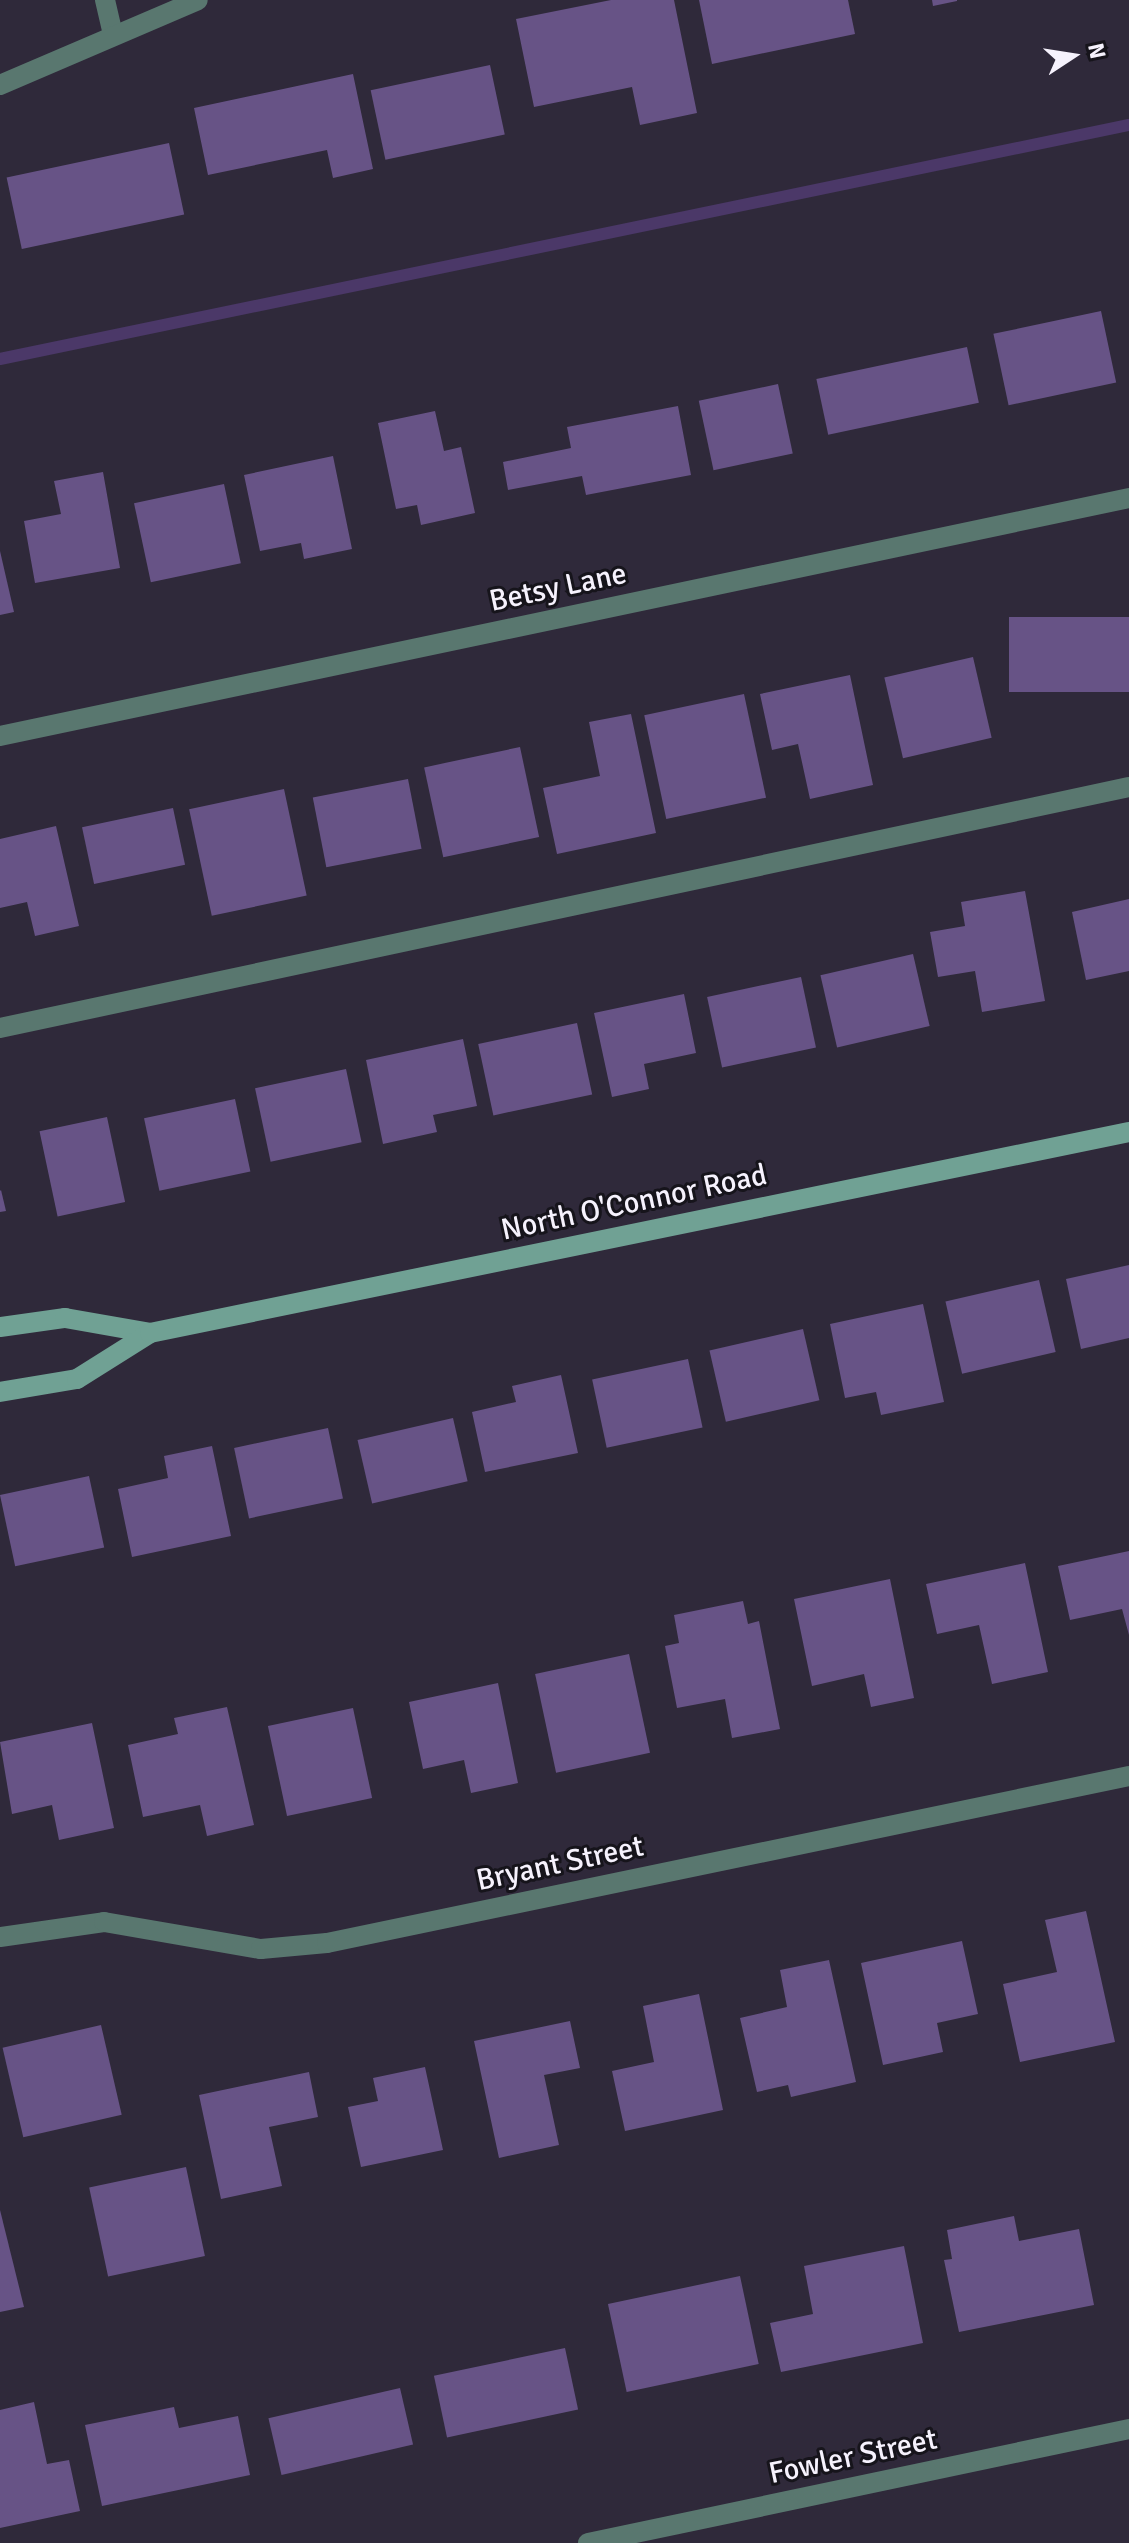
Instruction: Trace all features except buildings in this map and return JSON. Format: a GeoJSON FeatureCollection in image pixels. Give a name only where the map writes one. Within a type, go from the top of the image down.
{"type":"FeatureCollection","features":[{"type":"Feature","properties":{"kind":"main road","name":"North O'Connor Road"},"geometry":{"type":"LineString","coordinates":[[0,1392],[77,1379],[150,1333],[1129,1132]]}},
{"type":"Feature","properties":{"kind":"main road","name":"North O'Connor Road"},"geometry":{"type":"LineString","coordinates":[[0,1327],[65,1318],[150,1333]]}},
{"type":"Feature","properties":{"kind":"street"},"geometry":{"type":"LineString","coordinates":[[105,0],[113,35]]}},
{"type":"Feature","properties":{"kind":"street"},"geometry":{"type":"LineString","coordinates":[[0,85],[198,0]]}},
{"type":"Feature","properties":{"kind":"street","name":"Betsy Lane"},"geometry":{"type":"LineString","coordinates":[[0,736],[1129,498]]}},
{"type":"Feature","properties":{"kind":"street"},"geometry":{"type":"LineString","coordinates":[[0,1028],[1129,787]]}},
{"type":"Feature","properties":{"kind":"street","name":"Bryant Street"},"geometry":{"type":"LineString","coordinates":[[0,1937],[104,1922],[261,1949],[327,1943],[1129,1776]]}},
{"type":"Feature","properties":{"kind":"street","name":"Fowler Street"},"geometry":{"type":"LineString","coordinates":[[588,2543],[1129,2429]]}},
{"type":"Feature","properties":{"kind":"waterway"},"geometry":{"type":"LineString","coordinates":[[0,359],[1129,125]]}}]}
